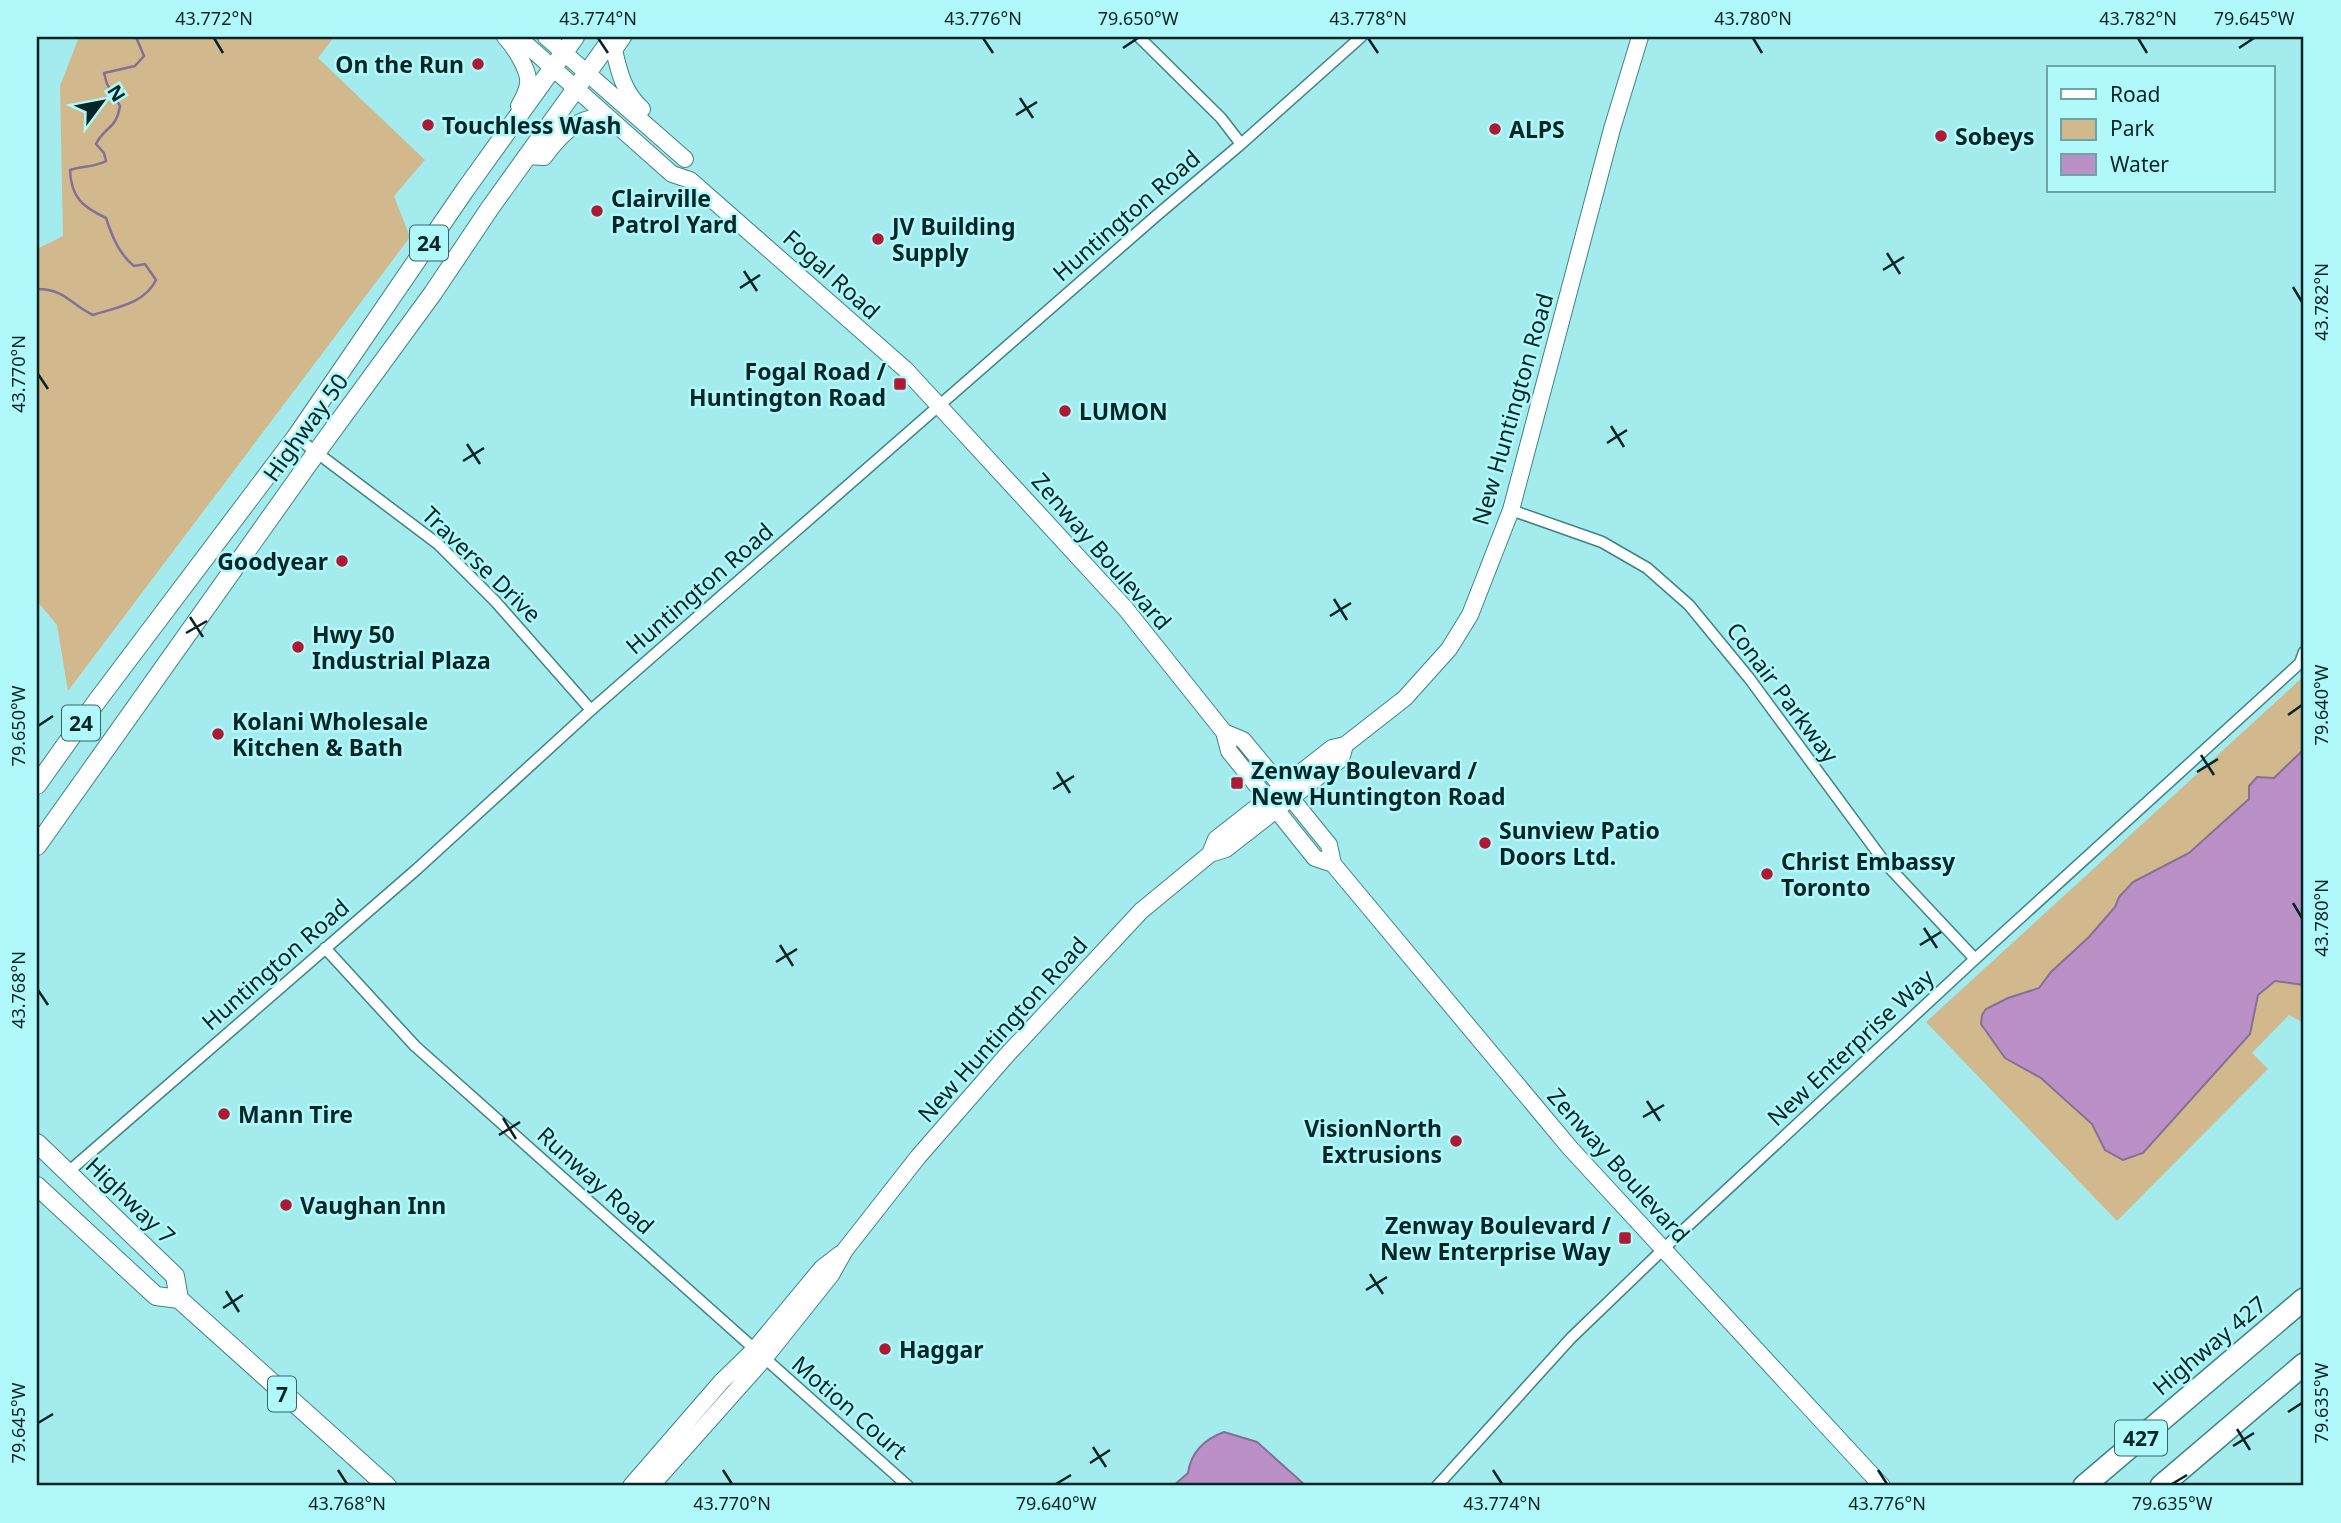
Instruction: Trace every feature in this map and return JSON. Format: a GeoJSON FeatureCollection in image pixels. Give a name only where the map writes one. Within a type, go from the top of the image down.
{"type":"FeatureCollection","features":[{"type":"Feature","properties":{"kind":"highway","name":"Highway 427"},"geometry":{"type":"LineString","coordinates":[[2084,1486],[2304,1299]]}},
{"type":"Feature","properties":{"kind":"highway","name":"427"},"geometry":{"type":"LineString","coordinates":[[2161,1486],[2304,1364]]}},
{"type":"Feature","properties":{"kind":"main road","name":"Highway 50"},"geometry":{"type":"LineString","coordinates":[[37,785],[296,437],[575,37]]}},
{"type":"Feature","properties":{"kind":"main road","name":"Highway 50"},"geometry":{"type":"LineString","coordinates":[[37,846],[613,37]]}},
{"type":"Feature","properties":{"kind":"main road","name":"Highway 7"},"geometry":{"type":"LineString","coordinates":[[37,1143],[175,1276],[179,1300]]}},
{"type":"Feature","properties":{"kind":"main road","name":"Highway 7"},"geometry":{"type":"LineString","coordinates":[[39,1192],[156,1296],[179,1300],[387,1486]]}},
{"type":"Feature","properties":{"kind":"street"},"geometry":{"type":"LineString","coordinates":[[505,37],[517,52],[529,80],[526,93],[505,134]]}},
{"type":"Feature","properties":{"kind":"street","name":"Fogal Road"},"geometry":{"type":"LineString","coordinates":[[518,37],[672,174],[690,180],[906,370],[939,406]]}},
{"type":"Feature","properties":{"kind":"street"},"geometry":{"type":"LineString","coordinates":[[546,37],[685,159]]}},
{"type":"Feature","properties":{"kind":"street"},"geometry":{"type":"LineString","coordinates":[[623,37],[614,50],[627,92],[638,106],[681,145],[690,180]]}},
{"type":"Feature","properties":{"kind":"street"},"geometry":{"type":"LineString","coordinates":[[1139,37],[1221,118],[1241,144]]}},
{"type":"Feature","properties":{"kind":"street","name":"Huntington Road"},"geometry":{"type":"LineString","coordinates":[[67,1173],[417,869],[591,710],[1361,37]]}},
{"type":"Feature","properties":{"kind":"street","name":"New Huntington Road"},"geometry":{"type":"LineString","coordinates":[[651,1486],[759,1354],[831,1275],[845,1250],[918,1157],[1140,911],[1210,854],[1226,849],[1332,748],[1345,745],[1405,698],[1451,646],[1470,615],[1511,510],[1612,129],[1640,37]]}},
{"type":"Feature","properties":{"kind":"street"},"geometry":{"type":"LineString","coordinates":[[527,156],[544,157],[565,130],[597,118],[609,123],[664,171],[672,174]]}},
{"type":"Feature","properties":{"kind":"street","name":"Zenway Boulevard"},"geometry":{"type":"LineString","coordinates":[[939,406],[1125,608],[1224,732],[1230,751],[1315,858],[1333,864]]}},
{"type":"Feature","properties":{"kind":"street","name":"Traverse Drive"},"geometry":{"type":"LineString","coordinates":[[296,437],[396,511],[457,562],[591,710]]}},
{"type":"Feature","properties":{"kind":"street","name":"Conair Parkway"},"geometry":{"type":"LineString","coordinates":[[1511,510],[1602,542],[1647,568],[1689,605],[1749,678],[1886,864],[1975,959]]}},
{"type":"Feature","properties":{"kind":"street","name":"New Enterprise Way"},"geometry":{"type":"LineString","coordinates":[[1437,1486],[1571,1338],[1975,959],[2300,663],[2304,652]]}},
{"type":"Feature","properties":{"kind":"street","name":"Zenway Boulevard"},"geometry":{"type":"LineString","coordinates":[[1224,732],[1243,740],[1329,845],[1333,864],[1570,1148],[1882,1486]]}},
{"type":"Feature","properties":{"kind":"street","name":"Runway Road"},"geometry":{"type":"LineString","coordinates":[[325,948],[415,1046],[759,1354]]}},
{"type":"Feature","properties":{"kind":"street","name":"New Huntington Road"},"geometry":{"type":"LineString","coordinates":[[631,1486],[722,1381],[759,1354]]}},
{"type":"Feature","properties":{"kind":"street","name":"Motion Court"},"geometry":{"type":"LineString","coordinates":[[759,1354],[908,1486]]}},
{"type":"Feature","properties":{"kind":"green space"},"geometry":{"type":"Polygon","coordinates":[[[79,37],[334,37],[318,58],[425,160],[394,196],[410,237],[68,691],[57,625],[37,601],[37,249],[63,236],[60,86],[79,37]]]}},
{"type":"Feature","properties":{"kind":"green space"},"geometry":{"type":"Polygon","coordinates":[[[2304,676],[2304,1023],[2289,1015],[2252,1053],[2268,1069],[2117,1221],[1926,1022],[2304,676]]]}},
{"type":"Feature","properties":{"kind":"water"},"geometry":{"type":"Polygon","coordinates":[[[2304,749],[2304,985],[2275,981],[2258,995],[2250,1034],[2143,1153],[2123,1160],[2105,1150],[2092,1124],[2041,1078],[2005,1058],[1981,1024],[1982,1015],[1986,1009],[2008,998],[2039,988],[2051,972],[2089,937],[2133,882],[2189,853],[2249,799],[2249,786],[2257,777],[2274,778],[2304,749]]]}},
{"type":"Feature","properties":{"kind":"water"},"geometry":{"type":"Polygon","coordinates":[[[1224,1432],[1257,1442],[1306,1486],[1173,1486],[1188,1473],[1192,1459],[1200,1447],[1224,1432]]]}},
{"type":"Feature","properties":{"kind":"waterway"},"geometry":{"type":"LineString","coordinates":[[37,289],[61,294],[93,315],[137,300],[156,280],[145,264],[134,266],[124,256],[106,218],[91,210],[76,195],[70,170],[106,161],[104,153],[96,144],[116,120],[120,106],[104,73],[135,66],[144,56],[136,37]]}},
{"type":"Feature","properties":{"kind":"place","name":"On the Run"},"geometry":{"type":"Point","coordinates":[478,64]}},
{"type":"Feature","properties":{"kind":"place","name":"Touchless Wash"},"geometry":{"type":"Point","coordinates":[428,125]}},
{"type":"Feature","properties":{"kind":"place","name":"ALPS"},"geometry":{"type":"Point","coordinates":[1495,129]}},
{"type":"Feature","properties":{"kind":"place","name":"Sobeys"},"geometry":{"type":"Point","coordinates":[1941,136]}},
{"type":"Feature","properties":{"kind":"place","name":"Clairville Patrol Yard"},"geometry":{"type":"Point","coordinates":[597,211]}},
{"type":"Feature","properties":{"kind":"place","name":"JV Building Supply"},"geometry":{"type":"Point","coordinates":[878,239]}},
{"type":"Feature","properties":{"kind":"place","name":"Fogal Road / Huntington Road"},"geometry":{"type":"Point","coordinates":[900,384]}},
{"type":"Feature","properties":{"kind":"place","name":"LUMON"},"geometry":{"type":"Point","coordinates":[1065,411]}},
{"type":"Feature","properties":{"kind":"place","name":"Goodyear"},"geometry":{"type":"Point","coordinates":[342,561]}},
{"type":"Feature","properties":{"kind":"place","name":"Hwy 50 Industrial Plaza"},"geometry":{"type":"Point","coordinates":[298,647]}},
{"type":"Feature","properties":{"kind":"place","name":"Kolani Wholesale Kitchen & Bath"},"geometry":{"type":"Point","coordinates":[218,734]}},
{"type":"Feature","properties":{"kind":"place","name":"Zenway Boulevard / New Huntington Road"},"geometry":{"type":"Point","coordinates":[1237,783]}},
{"type":"Feature","properties":{"kind":"place","name":"Sunview Patio Doors Ltd."},"geometry":{"type":"Point","coordinates":[1485,843]}},
{"type":"Feature","properties":{"kind":"place","name":"Christ Embassy Toronto"},"geometry":{"type":"Point","coordinates":[1767,874]}},
{"type":"Feature","properties":{"kind":"place","name":"Mann Tire"},"geometry":{"type":"Point","coordinates":[224,1114]}},
{"type":"Feature","properties":{"kind":"place","name":"VisionNorth Extrusions"},"geometry":{"type":"Point","coordinates":[1456,1141]}},
{"type":"Feature","properties":{"kind":"place","name":"Vaughan Inn"},"geometry":{"type":"Point","coordinates":[286,1205]}},
{"type":"Feature","properties":{"kind":"place","name":"Zenway Boulevard / New Enterprise Way"},"geometry":{"type":"Point","coordinates":[1625,1238]}},
{"type":"Feature","properties":{"kind":"place","name":"Haggar"},"geometry":{"type":"Point","coordinates":[885,1349]}}]}
